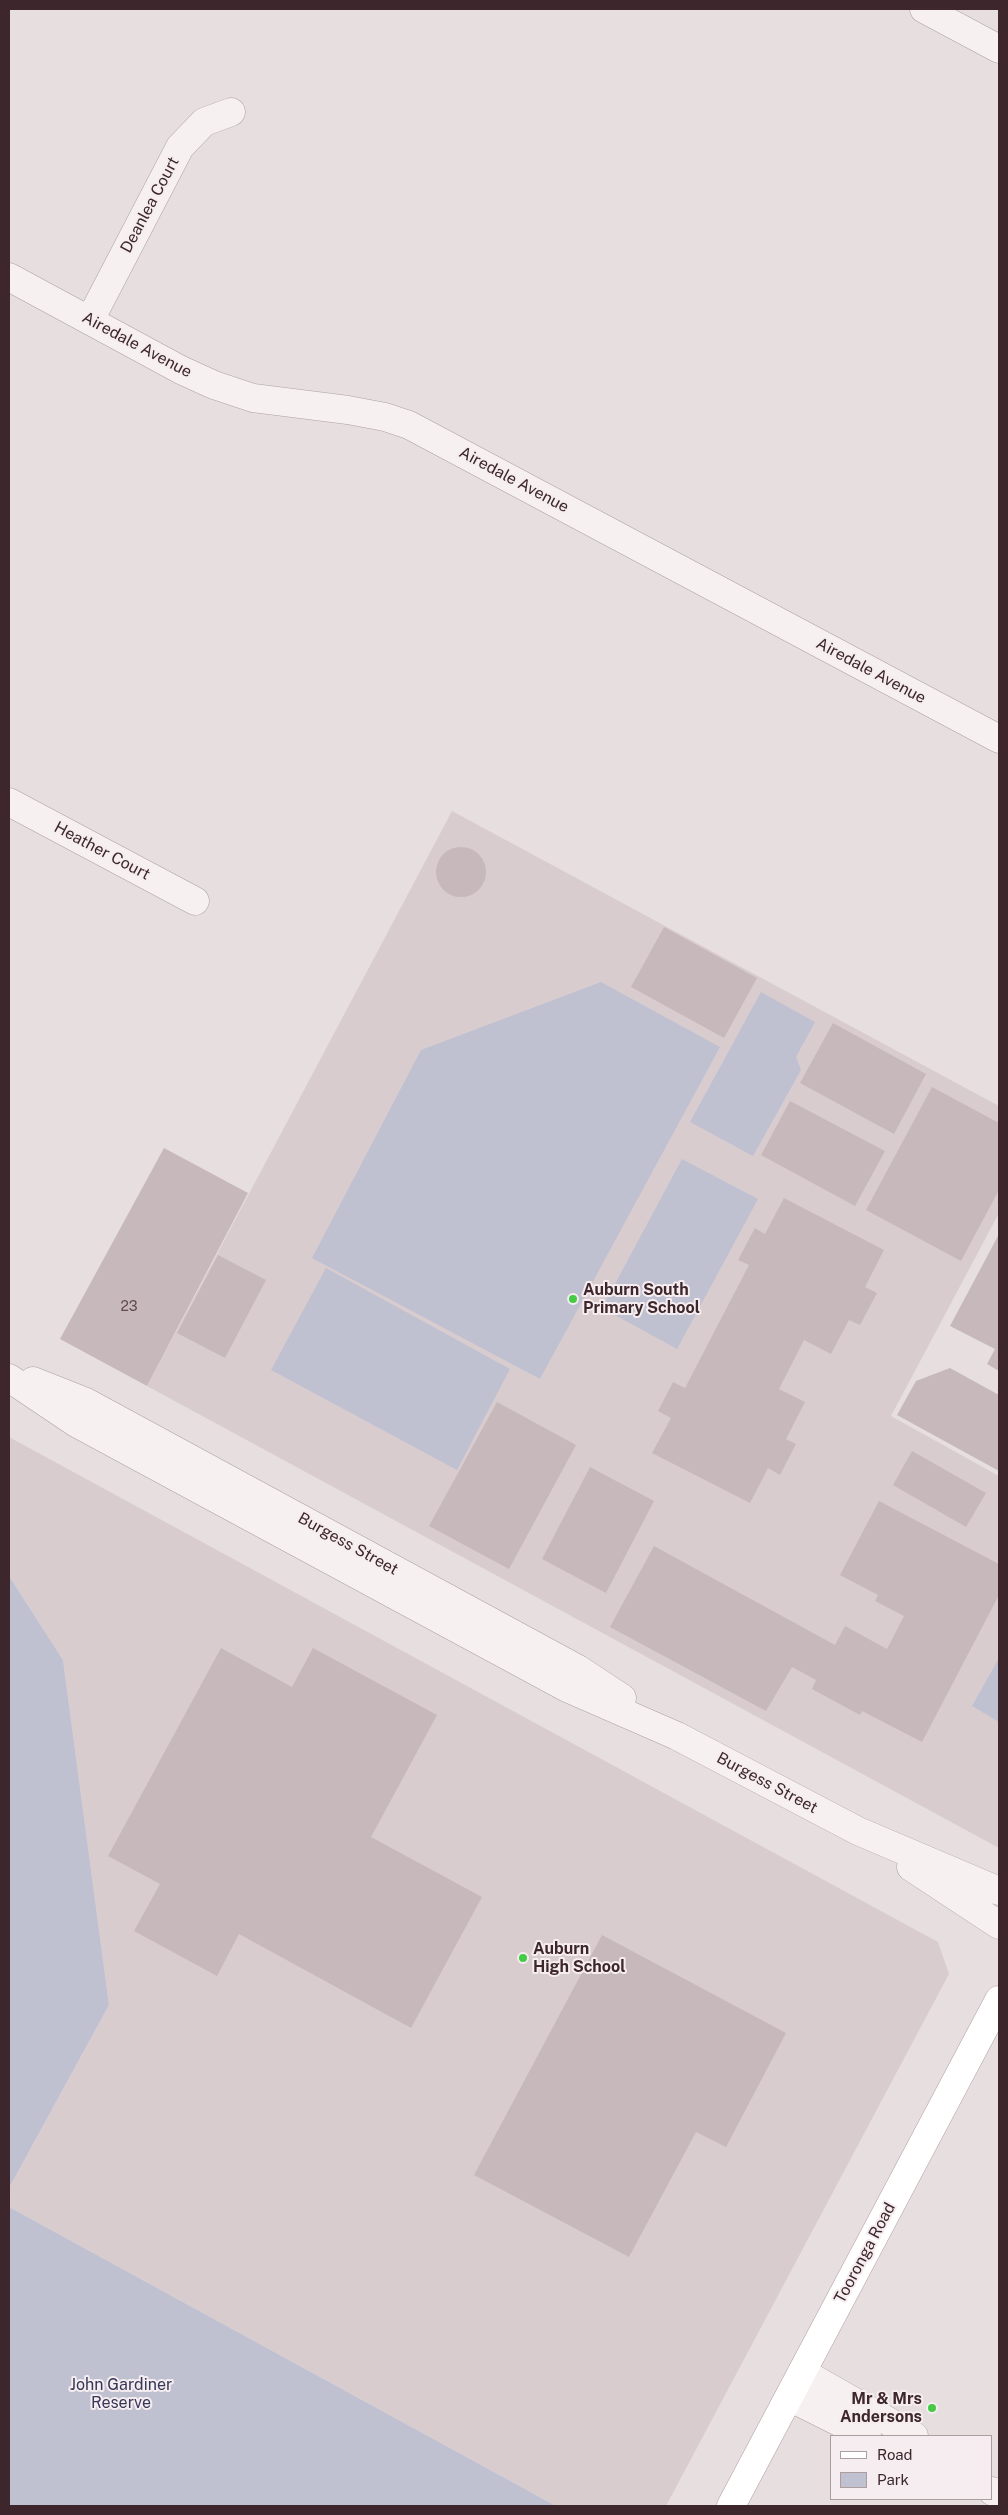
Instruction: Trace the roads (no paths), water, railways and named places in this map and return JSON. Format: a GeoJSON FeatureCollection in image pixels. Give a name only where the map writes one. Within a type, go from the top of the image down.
{"type":"FeatureCollection","features":[{"type":"Feature","properties":{"kind":"main road","name":"Tooronga Road"},"geometry":{"type":"LineString","coordinates":[[731,2506],[999,2000]]}},
{"type":"Feature","properties":{"kind":"street"},"geometry":{"type":"LineString","coordinates":[[924,9],[999,49]]}},
{"type":"Feature","properties":{"kind":"street","name":"Deanlea Court"},"geometry":{"type":"LineString","coordinates":[[90,320],[180,147],[204,122],[231,112]]}},
{"type":"Feature","properties":{"kind":"street","name":"Airedale Avenue"},"geometry":{"type":"LineString","coordinates":[[9,277],[181,370],[214,385],[253,398],[348,410],[385,417],[409,425],[999,739]]}},
{"type":"Feature","properties":{"kind":"street","name":"Heather Court"},"geometry":{"type":"LineString","coordinates":[[9,802],[195,900]]}},
{"type":"Feature","properties":{"kind":"street","name":"Burgess Street"},"geometry":{"type":"LineString","coordinates":[[9,1371],[86,1402],[570,1664],[677,1736]]}},
{"type":"Feature","properties":{"kind":"street","name":"Burgess Street"},"geometry":{"type":"LineString","coordinates":[[9,1378],[76,1423],[558,1684],[677,1736],[858,1831],[999,1891]]}},
{"type":"Feature","properties":{"kind":"street","name":"Burgess Street"},"geometry":{"type":"LineString","coordinates":[[858,1831],[999,1925]]}},
{"type":"Feature","properties":{"kind":"street"},"geometry":{"type":"LineString","coordinates":[[802,2372],[912,2435]]}},
{"type":"Feature","properties":{"kind":"street"},"geometry":{"type":"LineString","coordinates":[[789,2397],[865,2435]]}},
{"type":"Feature","properties":{"kind":"place","name":"Auburn South Primary School"},"geometry":{"type":"Point","coordinates":[573,1299]}},
{"type":"Feature","properties":{"kind":"place","name":"Auburn High School"},"geometry":{"type":"Point","coordinates":[523,1958]}},
{"type":"Feature","properties":{"kind":"place","name":"Mr & Mrs Andersons"},"geometry":{"type":"Point","coordinates":[932,2408]}},
{"type":"Feature","properties":{"kind":"park label","name":"John Gardiner Reserve"},"geometry":{"type":"Point","coordinates":[121,2394]}}]}
